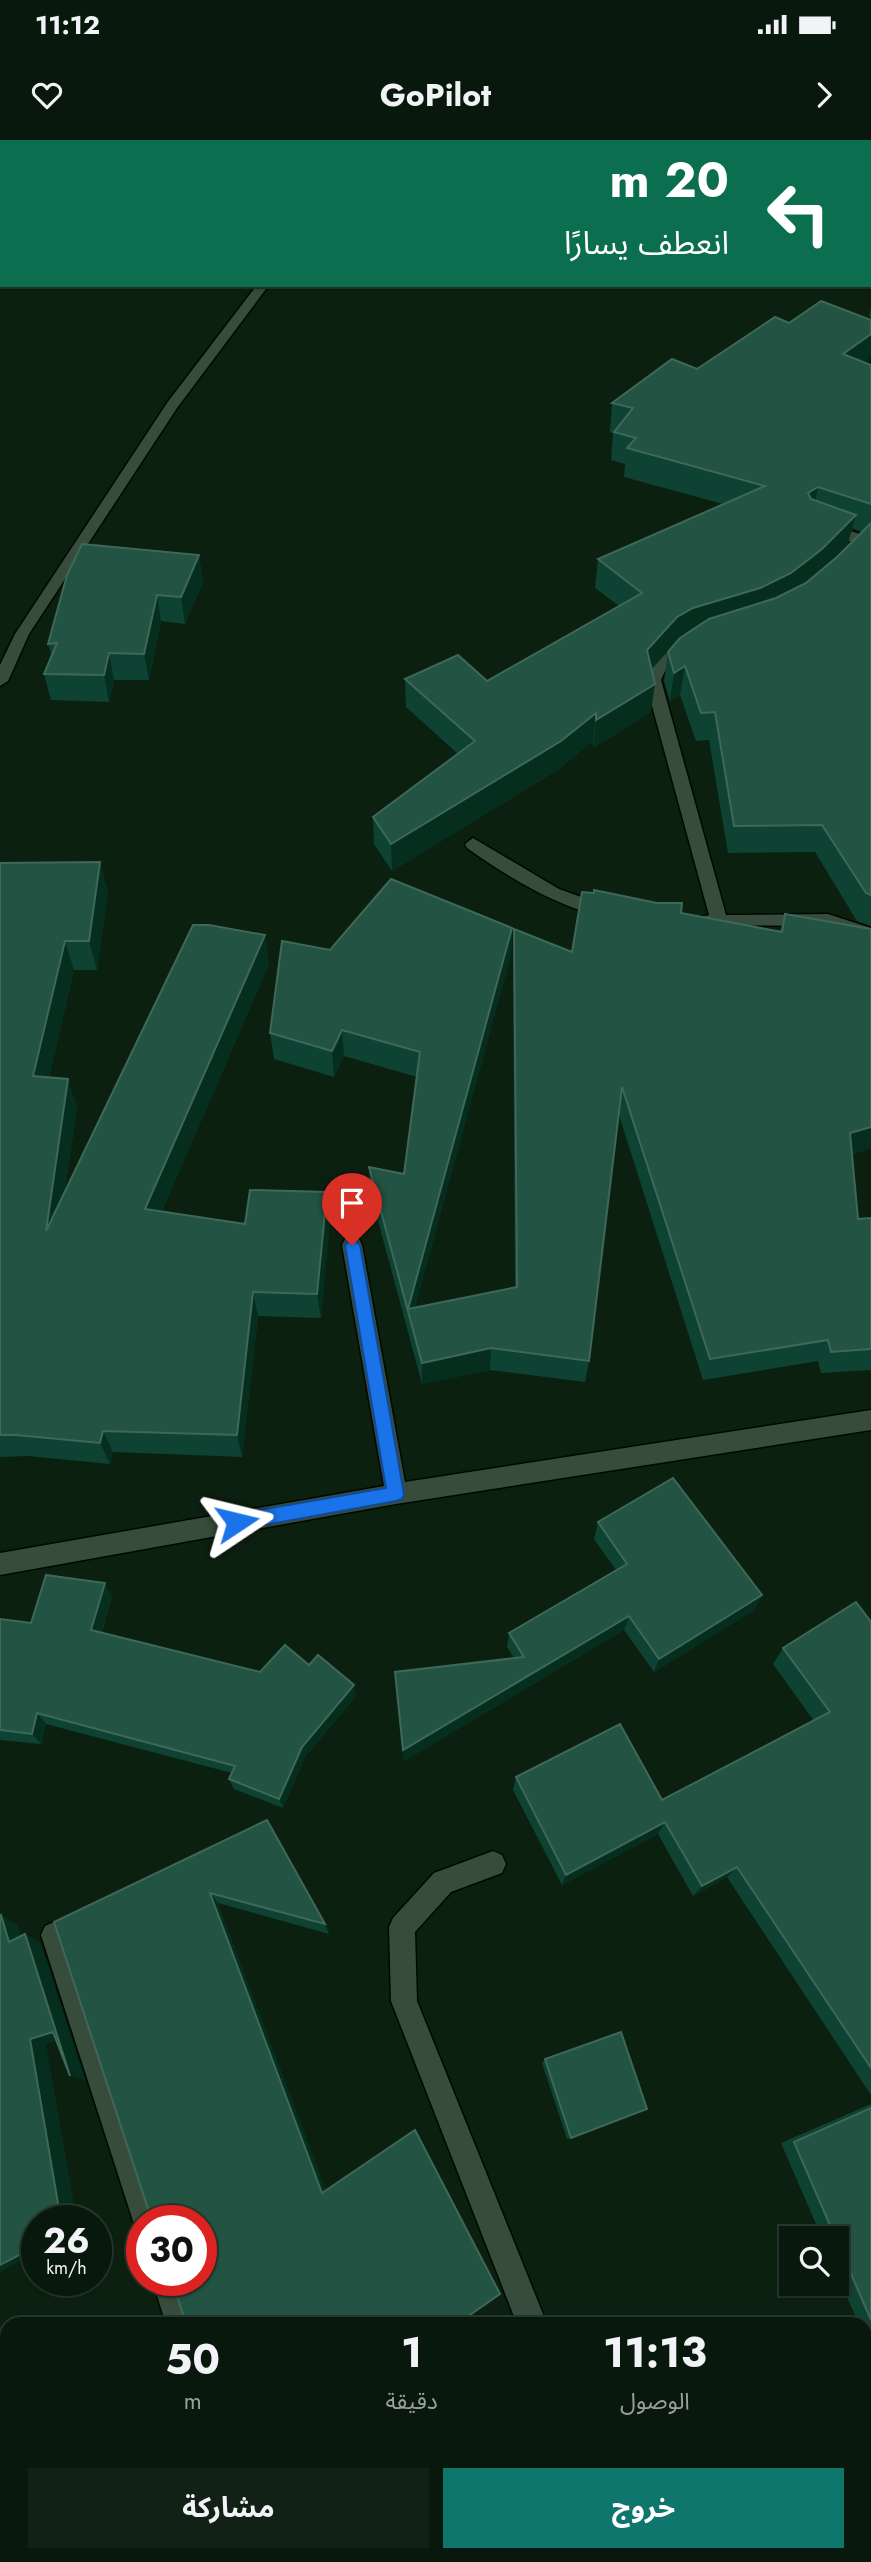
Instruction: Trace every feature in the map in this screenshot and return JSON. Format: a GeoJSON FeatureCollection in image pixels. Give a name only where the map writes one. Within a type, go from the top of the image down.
{"type":"FeatureCollection","features":[{"type":"Feature","properties":{"kind":"street"},"geometry":{"type":"LineString","coordinates":[[0,681],[22,634],[172,406],[261,287]]}},
{"type":"Feature","properties":{"kind":"street"},"geometry":{"type":"LineString","coordinates":[[811,522],[862,544]]}},
{"type":"Feature","properties":{"kind":"street"},"geometry":{"type":"LineString","coordinates":[[703,637],[690,641],[661,664],[653,680],[719,921]]}},
{"type":"Feature","properties":{"kind":"street"},"geometry":{"type":"LineString","coordinates":[[473,844],[514,873],[579,906],[628,916]]}},
{"type":"Feature","properties":{"kind":"street"},"geometry":{"type":"LineString","coordinates":[[692,921],[828,920],[871,934]]}},
{"type":"Feature","properties":{"kind":"street"},"geometry":{"type":"LineString","coordinates":[[352,1245],[396,1494]]}},
{"type":"Feature","properties":{"kind":"street"},"geometry":{"type":"LineString","coordinates":[[0,1564],[396,1494],[871,1420]]}},
{"type":"Feature","properties":{"kind":"street"},"geometry":{"type":"LineString","coordinates":[[493,1864],[443,1882],[402,1927],[404,2001],[529,2317]]}},
{"type":"Feature","properties":{"kind":"street"},"geometry":{"type":"LineString","coordinates":[[54,1935],[142,2205]]}},
{"type":"Feature","properties":{"kind":"street"},"geometry":{"type":"LineString","coordinates":[[171,2296],[179,2317]]}},
{"type":"Feature","properties":{"kind":"building"},"geometry":{"type":"Polygon","coordinates":[[[821,301],[871,320],[871,334],[843,354],[871,365],[871,504],[818,487],[808,493],[811,499],[856,515],[822,549],[791,573],[760,588],[693,608],[677,617],[647,650],[655,684],[596,720],[596,713],[561,741],[391,844],[373,817],[475,741],[405,679],[458,655],[487,681],[642,593],[598,559],[765,486],[627,448],[636,438],[614,432],[633,408],[612,403],[672,359],[697,369],[775,317],[789,323],[821,301]]]}},
{"type":"Feature","properties":{"kind":"building"},"geometry":{"type":"Polygon","coordinates":[[[871,523],[871,895],[866,893],[822,825],[734,826],[715,712],[701,713],[685,666],[674,673],[668,652],[680,638],[709,619],[776,598],[806,583],[871,523]]]}},
{"type":"Feature","properties":{"kind":"building"},"geometry":{"type":"Polygon","coordinates":[[[82,544],[199,555],[181,597],[157,595],[144,654],[109,653],[104,675],[44,674],[57,643],[48,644],[67,575],[82,544]]]}},
{"type":"Feature","properties":{"kind":"building"},"geometry":{"type":"Polygon","coordinates":[[[100,862],[89,941],[65,941],[33,1076],[68,1079],[46,1231],[193,925],[209,925],[265,935],[145,1209],[245,1224],[250,1190],[327,1192],[317,1294],[253,1292],[237,1435],[103,1431],[100,1443],[0,1435],[0,863],[100,862]]]}},
{"type":"Feature","properties":{"kind":"building"},"geometry":{"type":"Polygon","coordinates":[[[391,879],[512,928],[408,1309],[517,1287],[514,929],[572,952],[582,892],[594,893],[594,890],[657,903],[682,903],[681,913],[782,932],[785,914],[871,929],[871,1127],[850,1133],[858,1219],[871,1218],[871,1349],[831,1352],[828,1340],[710,1359],[622,1087],[589,1361],[491,1348],[422,1363],[369,1167],[404,1174],[420,1052],[342,1030],[332,1051],[270,1033],[282,941],[330,950],[391,879]]]}},
{"type":"Feature","properties":{"kind":"building"},"geometry":{"type":"Polygon","coordinates":[[[673,1478],[762,1595],[659,1659],[629,1616],[403,1750],[395,1672],[524,1657],[509,1633],[627,1564],[598,1522],[673,1478]]]}},
{"type":"Feature","properties":{"kind":"building"},"geometry":{"type":"Polygon","coordinates":[[[46,1575],[105,1583],[91,1630],[260,1672],[285,1645],[309,1665],[318,1655],[354,1685],[302,1747],[279,1799],[229,1779],[235,1766],[37,1713],[32,1734],[0,1730],[0,1619],[31,1623],[46,1575]]]}},
{"type":"Feature","properties":{"kind":"building"},"geometry":{"type":"Polygon","coordinates":[[[856,1602],[871,1622],[871,2068],[737,1867],[702,1886],[665,1822],[566,1875],[516,1777],[620,1724],[662,1800],[830,1712],[783,1648],[856,1602]]]}},
{"type":"Feature","properties":{"kind":"building"},"geometry":{"type":"Polygon","coordinates":[[[267,1820],[325,1924],[210,1893],[322,2193],[415,2130],[500,2294],[467,2317],[184,2317],[177,2296],[217,2296],[217,2205],[147,2205],[54,1922],[267,1820]]]}},
{"type":"Feature","properties":{"kind":"building"},"geometry":{"type":"Polygon","coordinates":[[[0,1916],[9,1942],[25,1934],[70,2076],[53,2032],[30,2039],[58,2205],[21,2205],[21,2254],[0,2265],[0,1916]]]}},
{"type":"Feature","properties":{"kind":"building"},"geometry":{"type":"Polygon","coordinates":[[[621,2032],[647,2109],[571,2138],[545,2059],[621,2032]]]}},
{"type":"Feature","properties":{"kind":"building"},"geometry":{"type":"Polygon","coordinates":[[[871,2108],[871,2317],[849,2269],[849,2226],[830,2226],[794,2142],[871,2108]]]}},
{"type":"Feature","properties":{"kind":"route"},"geometry":{"type":"LineString","coordinates":[[237,1522],[396,1494],[352,1245]]}}]}
